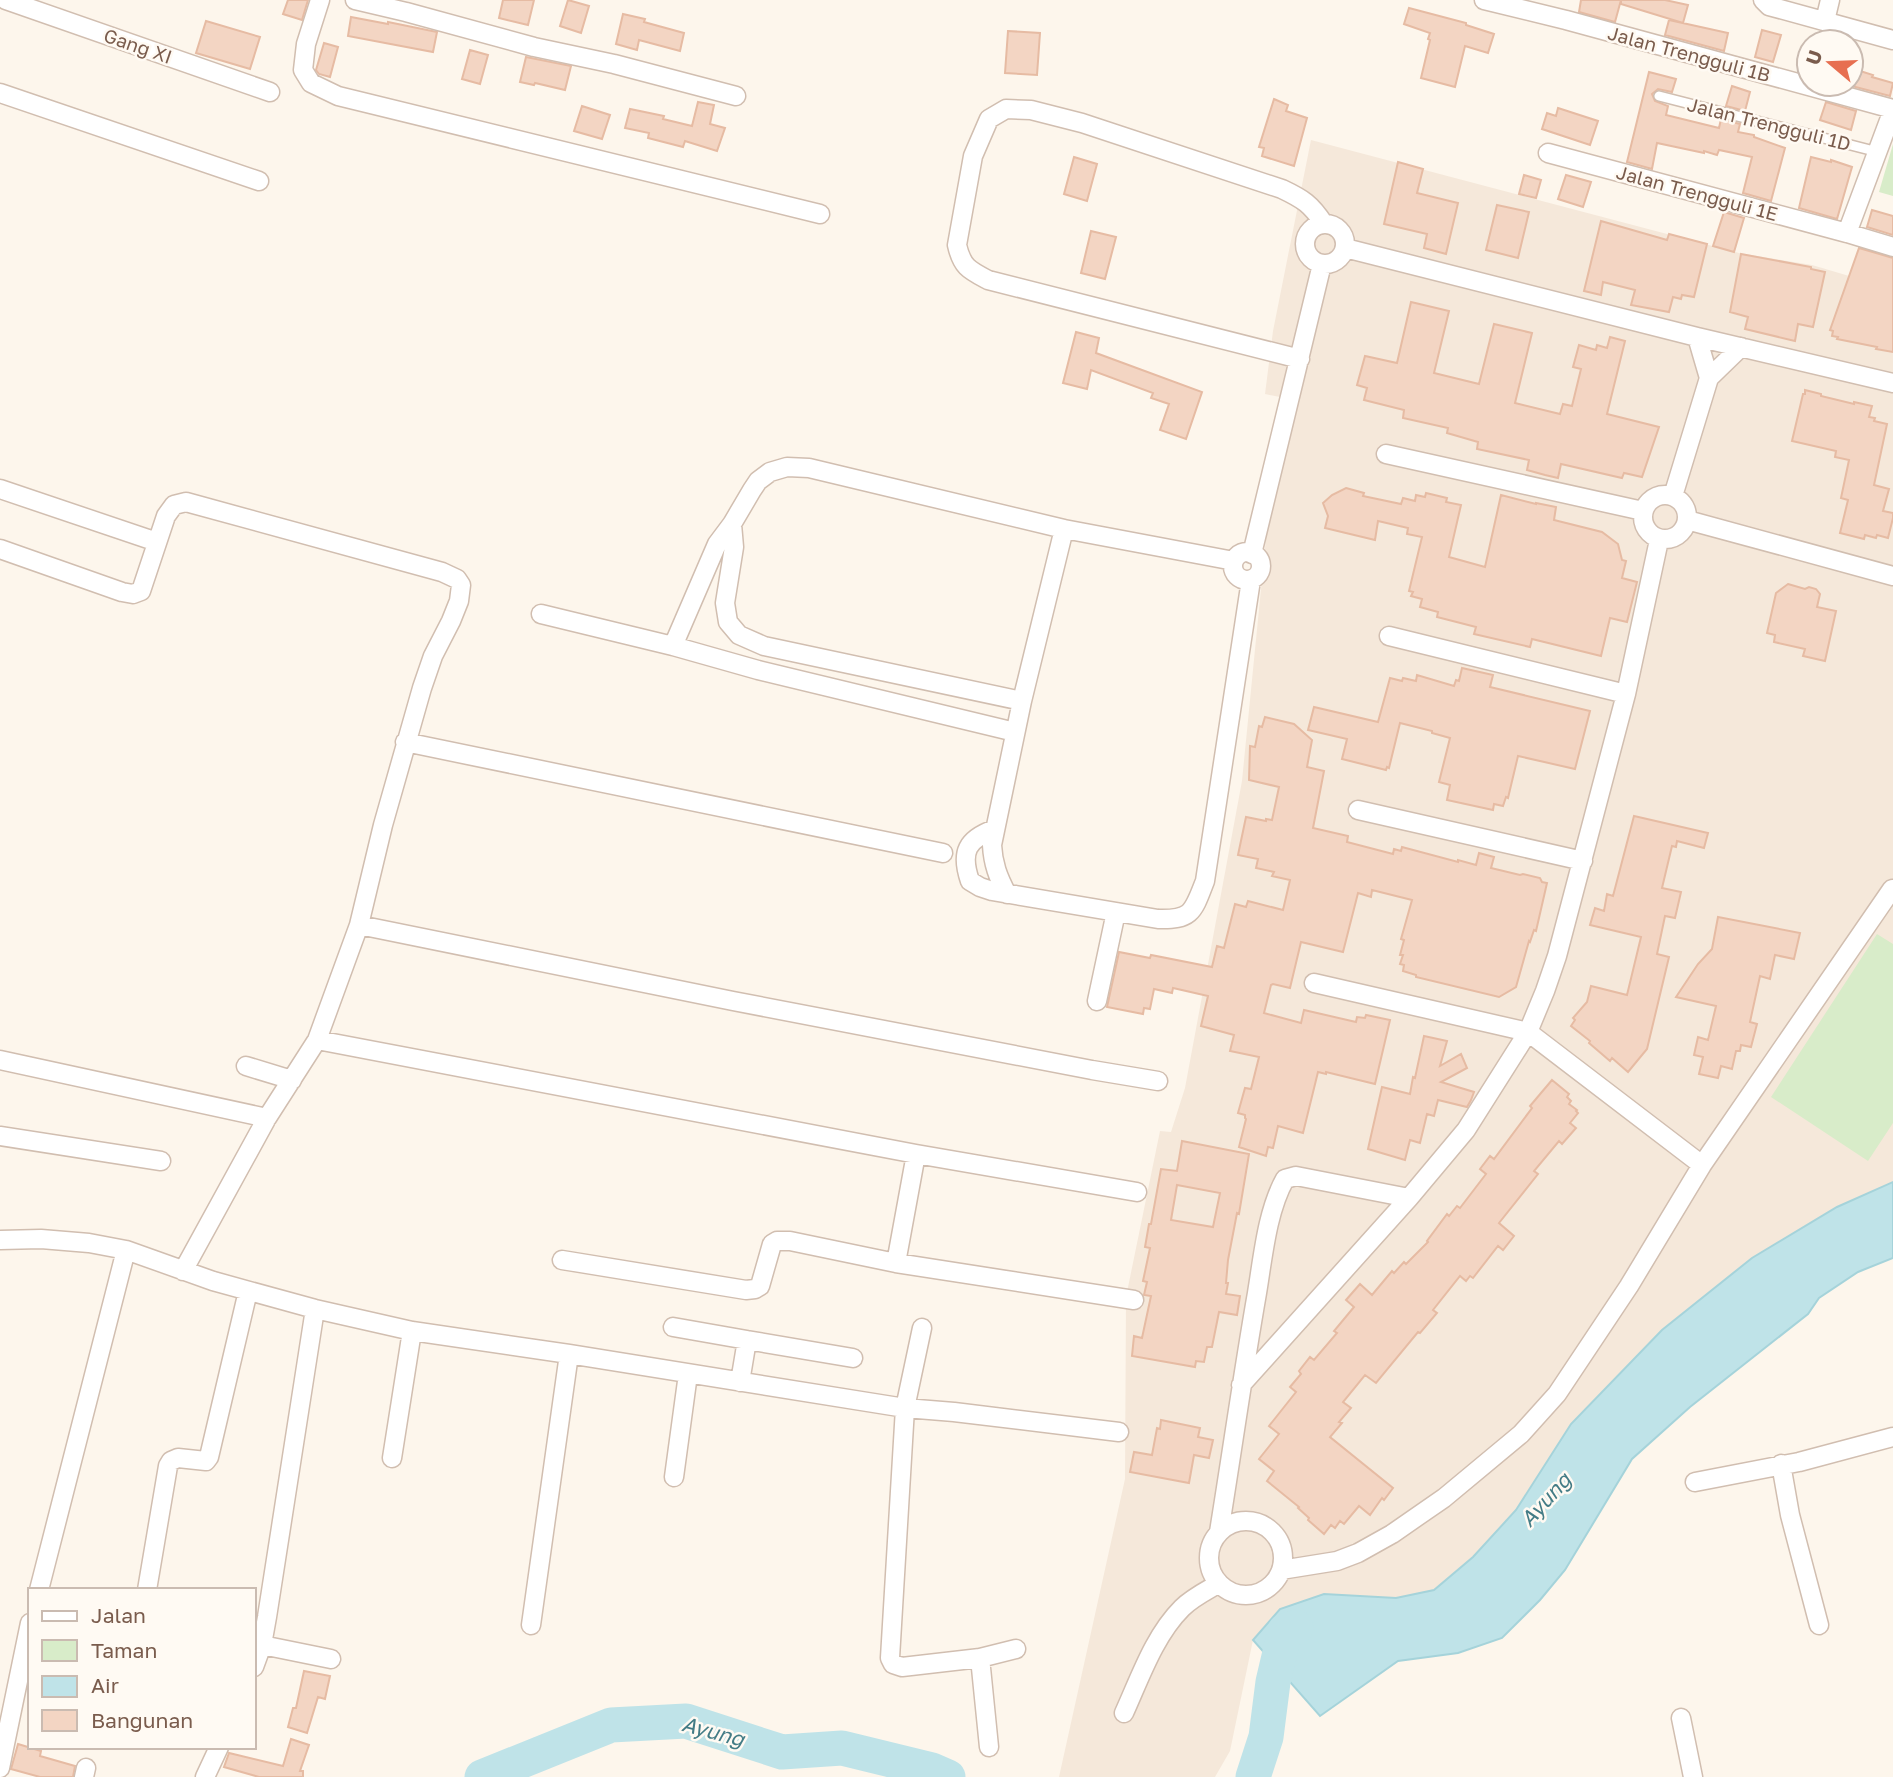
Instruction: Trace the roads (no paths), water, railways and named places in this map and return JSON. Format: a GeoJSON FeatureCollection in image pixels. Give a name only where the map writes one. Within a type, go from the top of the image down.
{"type":"FeatureCollection","features":[{"type":"Feature","properties":{"kind":"street","name":"Gang XI"},"geometry":{"type":"LineString","coordinates":[[6,0],[270,92]]}},
{"type":"Feature","properties":{"kind":"street"},"geometry":{"type":"LineString","coordinates":[[320,0],[306,44],[303,70],[311,83],[338,96],[820,214]]}},
{"type":"Feature","properties":{"kind":"street"},"geometry":{"type":"LineString","coordinates":[[355,0],[736,96]]}},
{"type":"Feature","properties":{"kind":"street","name":"Jalan Trengguli 1B"},"geometry":{"type":"LineString","coordinates":[[1484,0],[1893,110]]}},
{"type":"Feature","properties":{"kind":"street"},"geometry":{"type":"LineString","coordinates":[[1763,0],[1769,6],[1893,40]]}},
{"type":"Feature","properties":{"kind":"street"},"geometry":{"type":"LineString","coordinates":[[1825,21],[1830,0]]}},
{"type":"Feature","properties":{"kind":"street"},"geometry":{"type":"LineString","coordinates":[[0,93],[259,181]]}},
{"type":"Feature","properties":{"kind":"street"},"geometry":{"type":"LineString","coordinates":[[1300,359],[988,280],[969,270],[960,259],[957,245],[973,156],[989,119],[1006,109],[1031,110],[1082,123],[1282,189],[1311,205],[1324,224]]}},
{"type":"Feature","properties":{"kind":"street"},"geometry":{"type":"LineString","coordinates":[[1847,233],[1893,110]]}},
{"type":"Feature","properties":{"kind":"street","name":"Jalan Trengguli 1E"},"geometry":{"type":"LineString","coordinates":[[1548,153],[1893,247]]}},
{"type":"Feature","properties":{"kind":"street"},"geometry":{"type":"LineString","coordinates":[[1324,224],[1341,230],[1345,239],[1343,256],[1330,264],[1314,261],[1305,248],[1310,232],[1316,226],[1324,224]]}},
{"type":"Feature","properties":{"kind":"street"},"geometry":{"type":"LineString","coordinates":[[1345,248],[1697,337],[1893,383]]}},
{"type":"Feature","properties":{"kind":"street"},"geometry":{"type":"LineString","coordinates":[[1252,554],[1322,264]]}},
{"type":"Feature","properties":{"kind":"street"},"geometry":{"type":"LineString","coordinates":[[1697,337],[1709,378]]}},
{"type":"Feature","properties":{"kind":"street"},"geometry":{"type":"LineString","coordinates":[[1672,496],[1709,378],[1741,347]]}},
{"type":"Feature","properties":{"kind":"street"},"geometry":{"type":"LineString","coordinates":[[1386,454],[1643,511]]}},
{"type":"Feature","properties":{"kind":"street"},"geometry":{"type":"LineString","coordinates":[[673,646],[717,544],[732,524],[742,504],[758,481],[770,472],[787,467],[809,468],[1064,529],[1234,561]]}},
{"type":"Feature","properties":{"kind":"street"},"geometry":{"type":"LineString","coordinates":[[0,489],[157,542]]}},
{"type":"Feature","properties":{"kind":"street"},"geometry":{"type":"LineString","coordinates":[[1672,496],[1684,506],[1687,520],[1685,527],[1674,538],[1659,540],[1643,526],[1643,511],[1651,499],[1672,496]]}},
{"type":"Feature","properties":{"kind":"street"},"geometry":{"type":"LineString","coordinates":[[0,549],[133,594],[141,591],[163,522],[174,505],[186,502],[442,572],[457,579],[461,585],[459,601],[433,656],[405,742],[359,925],[317,1040],[267,1118],[183,1271]]}},
{"type":"Feature","properties":{"kind":"street"},"geometry":{"type":"LineString","coordinates":[[1687,520],[1893,576]]}},
{"type":"Feature","properties":{"kind":"street"},"geometry":{"type":"LineString","coordinates":[[732,524],[734,547],[725,603],[728,622],[739,635],[764,646],[1022,701]]}},
{"type":"Feature","properties":{"kind":"street"},"geometry":{"type":"LineString","coordinates":[[1007,894],[997,875],[992,845],[1022,701],[1064,529]]}},
{"type":"Feature","properties":{"kind":"street"},"geometry":{"type":"LineString","coordinates":[[1241,1385],[1409,1198],[1465,1130],[1528,1032],[1558,956],[1626,694],[1659,540]]}},
{"type":"Feature","properties":{"kind":"street"},"geometry":{"type":"LineString","coordinates":[[995,829],[972,839],[965,860],[970,881],[980,887],[1007,894],[1158,919],[1175,920],[1186,916],[1193,908],[1205,881],[1251,580],[1260,567],[1252,554],[1242,554],[1234,561],[1233,567],[1239,578],[1251,580]]}},
{"type":"Feature","properties":{"kind":"street"},"geometry":{"type":"LineString","coordinates":[[708,563],[730,572]]}},
{"type":"Feature","properties":{"kind":"street"},"geometry":{"type":"LineString","coordinates":[[541,614],[1015,732]]}},
{"type":"Feature","properties":{"kind":"street"},"geometry":{"type":"LineString","coordinates":[[1389,636],[1626,694]]}},
{"type":"Feature","properties":{"kind":"street"},"geometry":{"type":"LineString","coordinates":[[758,670],[764,646]]}},
{"type":"Feature","properties":{"kind":"street"},"geometry":{"type":"LineString","coordinates":[[405,742],[943,853]]}},
{"type":"Feature","properties":{"kind":"street"},"geometry":{"type":"LineString","coordinates":[[1358,810],[1583,861]]}},
{"type":"Feature","properties":{"kind":"street"},"geometry":{"type":"LineString","coordinates":[[1281,1570],[1337,1561],[1392,1534],[1444,1498],[1521,1434],[1557,1394],[1629,1286],[1702,1165],[1892,889]]}},
{"type":"Feature","properties":{"kind":"street"},"geometry":{"type":"LineString","coordinates":[[1097,1001],[1116,912]]}},
{"type":"Feature","properties":{"kind":"street"},"geometry":{"type":"LineString","coordinates":[[359,925],[760,1006],[1092,1070],[1158,1080]]}},
{"type":"Feature","properties":{"kind":"street"},"geometry":{"type":"LineString","coordinates":[[1314,983],[1528,1032],[1702,1165]]}},
{"type":"Feature","properties":{"kind":"street"},"geometry":{"type":"LineString","coordinates":[[317,1040],[916,1154],[1137,1192]]}},
{"type":"Feature","properties":{"kind":"street"},"geometry":{"type":"LineString","coordinates":[[0,1060],[267,1118]]}},
{"type":"Feature","properties":{"kind":"street"},"geometry":{"type":"LineString","coordinates":[[246,1066],[292,1080]]}},
{"type":"Feature","properties":{"kind":"street"},"geometry":{"type":"LineString","coordinates":[[0,1136],[161,1161]]}},
{"type":"Feature","properties":{"kind":"street"},"geometry":{"type":"LineString","coordinates":[[896,1263],[916,1154]]}},
{"type":"Feature","properties":{"kind":"street"},"geometry":{"type":"LineString","coordinates":[[1219,1532],[1241,1385],[1266,1242],[1278,1191],[1285,1179],[1296,1176],[1409,1198]]}},
{"type":"Feature","properties":{"kind":"street"},"geometry":{"type":"LineString","coordinates":[[0,1240],[89,1243],[126,1250],[248,1291],[412,1331],[905,1408],[962,1412],[1119,1432]]}},
{"type":"Feature","properties":{"kind":"street"},"geometry":{"type":"LineString","coordinates":[[562,1260],[747,1290],[760,1286],[772,1244],[777,1241],[790,1241],[896,1263],[1134,1300]]}},
{"type":"Feature","properties":{"kind":"street"},"geometry":{"type":"LineString","coordinates":[[40,1588],[126,1250]]}},
{"type":"Feature","properties":{"kind":"street"},"geometry":{"type":"LineString","coordinates":[[147,1588],[168,1466],[178,1458],[206,1461],[209,1457],[248,1291]]}},
{"type":"Feature","properties":{"kind":"street"},"geometry":{"type":"LineString","coordinates":[[256,1661],[261,1645],[315,1309]]}},
{"type":"Feature","properties":{"kind":"street"},"geometry":{"type":"LineString","coordinates":[[673,1327],[853,1358]]}},
{"type":"Feature","properties":{"kind":"street"},"geometry":{"type":"LineString","coordinates":[[922,1328],[905,1408],[890,1658],[893,1664],[902,1667],[980,1658],[1016,1649]]}},
{"type":"Feature","properties":{"kind":"street"},"geometry":{"type":"LineString","coordinates":[[392,1458],[412,1331]]}},
{"type":"Feature","properties":{"kind":"street"},"geometry":{"type":"LineString","coordinates":[[740,1382],[747,1340]]}},
{"type":"Feature","properties":{"kind":"street"},"geometry":{"type":"LineString","coordinates":[[531,1625],[569,1354]]}},
{"type":"Feature","properties":{"kind":"street"},"geometry":{"type":"LineString","coordinates":[[674,1477],[688,1374]]}},
{"type":"Feature","properties":{"kind":"street"},"geometry":{"type":"LineString","coordinates":[[1695,1482],[1799,1462],[1893,1437]]}},
{"type":"Feature","properties":{"kind":"street"},"geometry":{"type":"LineString","coordinates":[[1781,1464],[1790,1515],[1819,1625]]}},
{"type":"Feature","properties":{"kind":"street"},"geometry":{"type":"LineString","coordinates":[[1238,1521],[1260,1523],[1270,1529],[1282,1548],[1281,1570],[1276,1580],[1259,1593],[1237,1595],[1227,1591],[1210,1572],[1208,1558],[1211,1544],[1219,1532],[1238,1521]]}},
{"type":"Feature","properties":{"kind":"street"},"geometry":{"type":"LineString","coordinates":[[1124,1713],[1168,1625],[1182,1608],[1219,1584]]}},
{"type":"Feature","properties":{"kind":"street"},"geometry":{"type":"LineString","coordinates":[[0,1768],[28,1637]]}},
{"type":"Feature","properties":{"kind":"street"},"geometry":{"type":"LineString","coordinates":[[261,1645],[331,1659]]}},
{"type":"Feature","properties":{"kind":"street"},"geometry":{"type":"LineString","coordinates":[[980,1658],[989,1747]]}},
{"type":"Feature","properties":{"kind":"street"},"geometry":{"type":"LineString","coordinates":[[1681,1718],[1693,1777]]}},
{"type":"Feature","properties":{"kind":"street"},"geometry":{"type":"LineString","coordinates":[[205,1777],[218,1749]]}},
{"type":"Feature","properties":{"kind":"lane","name":"Jalan Trengguli 1D"},"geometry":{"type":"LineString","coordinates":[[1659,96],[1878,152]]}},
{"type":"Feature","properties":{"kind":"water"},"geometry":{"type":"Polygon","coordinates":[[[1893,1182],[1893,1258],[1858,1272],[1819,1298],[1808,1314],[1690,1407],[1632,1459],[1565,1570],[1502,1638],[1458,1653],[1398,1661],[1320,1716],[1253,1640],[1280,1609],[1324,1594],[1396,1598],[1434,1590],[1473,1557],[1516,1510],[1571,1424],[1662,1330],[1752,1258],[1837,1207],[1893,1182]]]}},
{"type":"Feature","properties":{"kind":"waterway","name":"Ayung"},"geometry":{"type":"LineString","coordinates":[[1253,1777],[1266,1737],[1273,1682],[1285,1631],[1296,1627]]}},
{"type":"Feature","properties":{"kind":"waterway","name":"Ayung"},"geometry":{"type":"LineString","coordinates":[[482,1777],[611,1725],[686,1721],[782,1752],[842,1748],[932,1770],[948,1777]]}}]}
